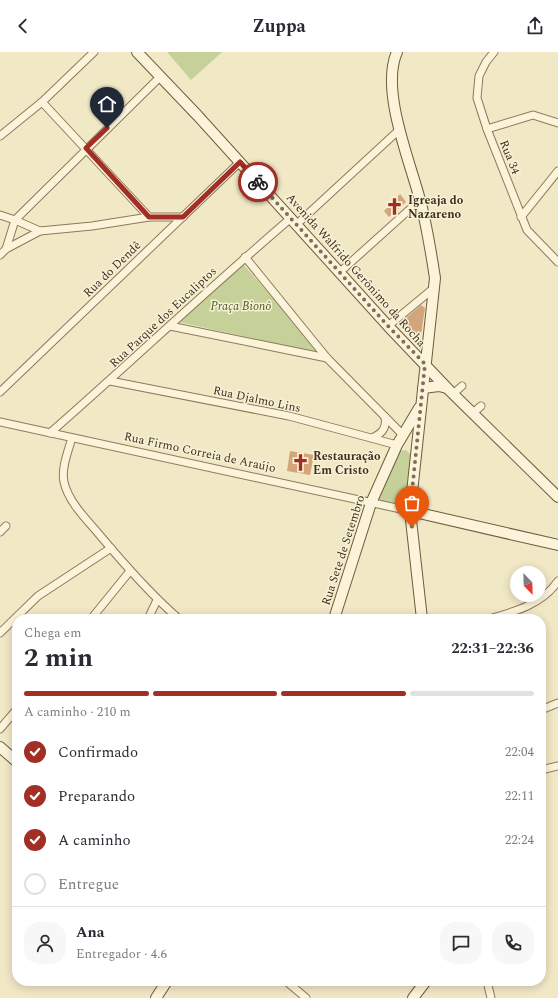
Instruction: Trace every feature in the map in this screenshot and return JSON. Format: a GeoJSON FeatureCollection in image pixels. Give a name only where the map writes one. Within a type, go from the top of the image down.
{"type":"FeatureCollection","features":[{"type":"Feature","properties":{"kind":"street"},"geometry":{"type":"LineString","coordinates":[[0,136],[42,102],[94,52]]}},
{"type":"Feature","properties":{"kind":"street","name":"Avenida Walfrido Gerônimo da Rocha"},"geometry":{"type":"LineString","coordinates":[[137,52],[240,162],[409,349],[425,364]]}},
{"type":"Feature","properties":{"kind":"street"},"geometry":{"type":"LineString","coordinates":[[397,52],[392,82],[399,130],[420,200],[431,248],[435,278],[410,511],[421,614]]}},
{"type":"Feature","properties":{"kind":"street","name":"Rua 34"},"geometry":{"type":"LineString","coordinates":[[494,52],[486,62],[479,76],[477,98],[487,129],[527,230],[558,262]]}},
{"type":"Feature","properties":{"kind":"street"},"geometry":{"type":"LineString","coordinates":[[6,249],[15,220],[160,76]]}},
{"type":"Feature","properties":{"kind":"street"},"geometry":{"type":"LineString","coordinates":[[42,102],[149,217]]}},
{"type":"Feature","properties":{"kind":"street"},"geometry":{"type":"LineString","coordinates":[[487,129],[533,115],[558,123]]}},
{"type":"Feature","properties":{"kind":"street","name":"Rua Parque dos Eucaliptos"},"geometry":{"type":"LineString","coordinates":[[50,433],[110,381],[245,257],[294,221],[399,130]]}},
{"type":"Feature","properties":{"kind":"street","name":"Rua do Dendê"},"geometry":{"type":"LineString","coordinates":[[0,392],[240,162]]}},
{"type":"Feature","properties":{"kind":"street"},"geometry":{"type":"LineString","coordinates":[[521,216],[558,171]]}},
{"type":"Feature","properties":{"kind":"street"},"geometry":{"type":"LineString","coordinates":[[340,272],[420,200]]}},
{"type":"Feature","properties":{"kind":"street"},"geometry":{"type":"LineString","coordinates":[[0,215],[40,231]]}},
{"type":"Feature","properties":{"kind":"street"},"geometry":{"type":"LineString","coordinates":[[0,255],[6,249],[40,231],[92,226],[149,217],[183,217]]}},
{"type":"Feature","properties":{"kind":"street"},"geometry":{"type":"LineString","coordinates":[[245,257],[327,358],[403,435]]}},
{"type":"Feature","properties":{"kind":"street"},"geometry":{"type":"LineString","coordinates":[[388,326],[434,288]]}},
{"type":"Feature","properties":{"kind":"street"},"geometry":{"type":"LineString","coordinates":[[170,326],[327,358]]}},
{"type":"Feature","properties":{"kind":"street"},"geometry":{"type":"LineString","coordinates":[[409,349],[428,341]]}},
{"type":"Feature","properties":{"kind":"street"},"geometry":{"type":"LineString","coordinates":[[425,364],[450,391]]}},
{"type":"Feature","properties":{"kind":"street","name":"Rua Djalmo Lins"},"geometry":{"type":"LineString","coordinates":[[110,381],[282,414],[397,445]]}},
{"type":"Feature","properties":{"kind":"street"},"geometry":{"type":"LineString","coordinates":[[423,388],[439,386],[450,391],[477,410],[558,497]]}},
{"type":"Feature","properties":{"kind":"street"},"geometry":{"type":"LineString","coordinates":[[450,391],[462,386]]}},
{"type":"Feature","properties":{"kind":"street","name":"Rua Sete de Setembro"},"geometry":{"type":"LineString","coordinates":[[336,614],[371,503],[397,445],[421,404]]}},
{"type":"Feature","properties":{"kind":"street"},"geometry":{"type":"LineString","coordinates":[[372,438],[381,434],[385,428],[385,417]]}},
{"type":"Feature","properties":{"kind":"street","name":"Rua Firmo Correia de Araújo"},"geometry":{"type":"LineString","coordinates":[[0,422],[410,511],[558,545]]}},
{"type":"Feature","properties":{"kind":"street"},"geometry":{"type":"LineString","coordinates":[[72,438],[66,458],[64,481],[67,491],[82,514],[130,571],[157,600],[173,614]]}},
{"type":"Feature","properties":{"kind":"street"},"geometry":{"type":"LineString","coordinates":[[397,445],[408,442],[415,447],[416,451]]}},
{"type":"Feature","properties":{"kind":"street"},"geometry":{"type":"LineString","coordinates":[[0,532],[6,526]]}},
{"type":"Feature","properties":{"kind":"street"},"geometry":{"type":"LineString","coordinates":[[20,614],[38,596],[111,548]]}},
{"type":"Feature","properties":{"kind":"street"},"geometry":{"type":"LineString","coordinates":[[95,614],[130,571]]}},
{"type":"Feature","properties":{"kind":"street"},"geometry":{"type":"LineString","coordinates":[[504,614],[527,606],[543,597],[558,581]]}},
{"type":"Feature","properties":{"kind":"street"},"geometry":{"type":"LineString","coordinates":[[150,614],[157,600]]}},
{"type":"Feature","properties":{"kind":"street"},"geometry":{"type":"LineString","coordinates":[[0,633],[12,621]]}},
{"type":"Feature","properties":{"kind":"street"},"geometry":{"type":"LineString","coordinates":[[546,708],[558,703]]}},
{"type":"Feature","properties":{"kind":"street"},"geometry":{"type":"LineString","coordinates":[[0,729],[12,714]]}},
{"type":"Feature","properties":{"kind":"street"},"geometry":{"type":"LineString","coordinates":[[0,747],[12,758]]}},
{"type":"Feature","properties":{"kind":"street"},"geometry":{"type":"LineString","coordinates":[[546,769],[558,766]]}},
{"type":"Feature","properties":{"kind":"street"},"geometry":{"type":"LineString","coordinates":[[156,998],[164,986]]}},
{"type":"Feature","properties":{"kind":"street"},"geometry":{"type":"LineString","coordinates":[[292,986],[306,998]]}},
{"type":"Feature","properties":{"kind":"street"},"geometry":{"type":"LineString","coordinates":[[413,998],[422,986]]}},
{"type":"Feature","properties":{"kind":"street"},"geometry":{"type":"LineString","coordinates":[[488,986],[492,998]]}},
{"type":"Feature","properties":{"kind":"green space"},"geometry":{"type":"Polygon","coordinates":[[[167,52],[222,52],[191,80],[167,52]]]}},
{"type":"Feature","properties":{"kind":"green space","name":"Praça Bionô"},"geometry":{"type":"Polygon","coordinates":[[[243,264],[322,354],[179,322],[243,264]]]}},
{"type":"Feature","properties":{"kind":"green space"},"geometry":{"type":"Polygon","coordinates":[[[406,450],[413,457],[408,509],[376,502],[400,451],[406,450]]]}},
{"type":"Feature","properties":{"kind":"building","name":"Igreaja do Nazareno"},"geometry":{"type":"Polygon","coordinates":[[[400,194],[406,202],[389,217],[384,211],[400,194]]]}},
{"type":"Feature","properties":{"kind":"building"},"geometry":{"type":"Polygon","coordinates":[[[421,305],[425,308],[421,335],[417,337],[405,325],[405,321],[406,318],[421,305]]]}},
{"type":"Feature","properties":{"kind":"building","name":"Restauração Em Cristo"},"geometry":{"type":"Polygon","coordinates":[[[290,451],[314,455],[310,475],[287,471],[290,451]]]}},
{"type":"Feature","properties":{"kind":"way so far"},"geometry":{"type":"LineString","coordinates":[[258,182],[409,349],[425,364],[410,511],[412,527]]}},
{"type":"Feature","properties":{"kind":"place","name":"Igreaja do Nazareno"},"geometry":{"type":"Point","coordinates":[395,207]}},
{"type":"Feature","properties":{"kind":"place","name":"Restauração Em Cristo"},"geometry":{"type":"Point","coordinates":[300,463]}},
{"type":"Feature","properties":{"kind":"route"},"geometry":{"type":"LineString","coordinates":[[107,128],[86,148],[149,217],[183,217],[240,162],[258,182]]}}]}
